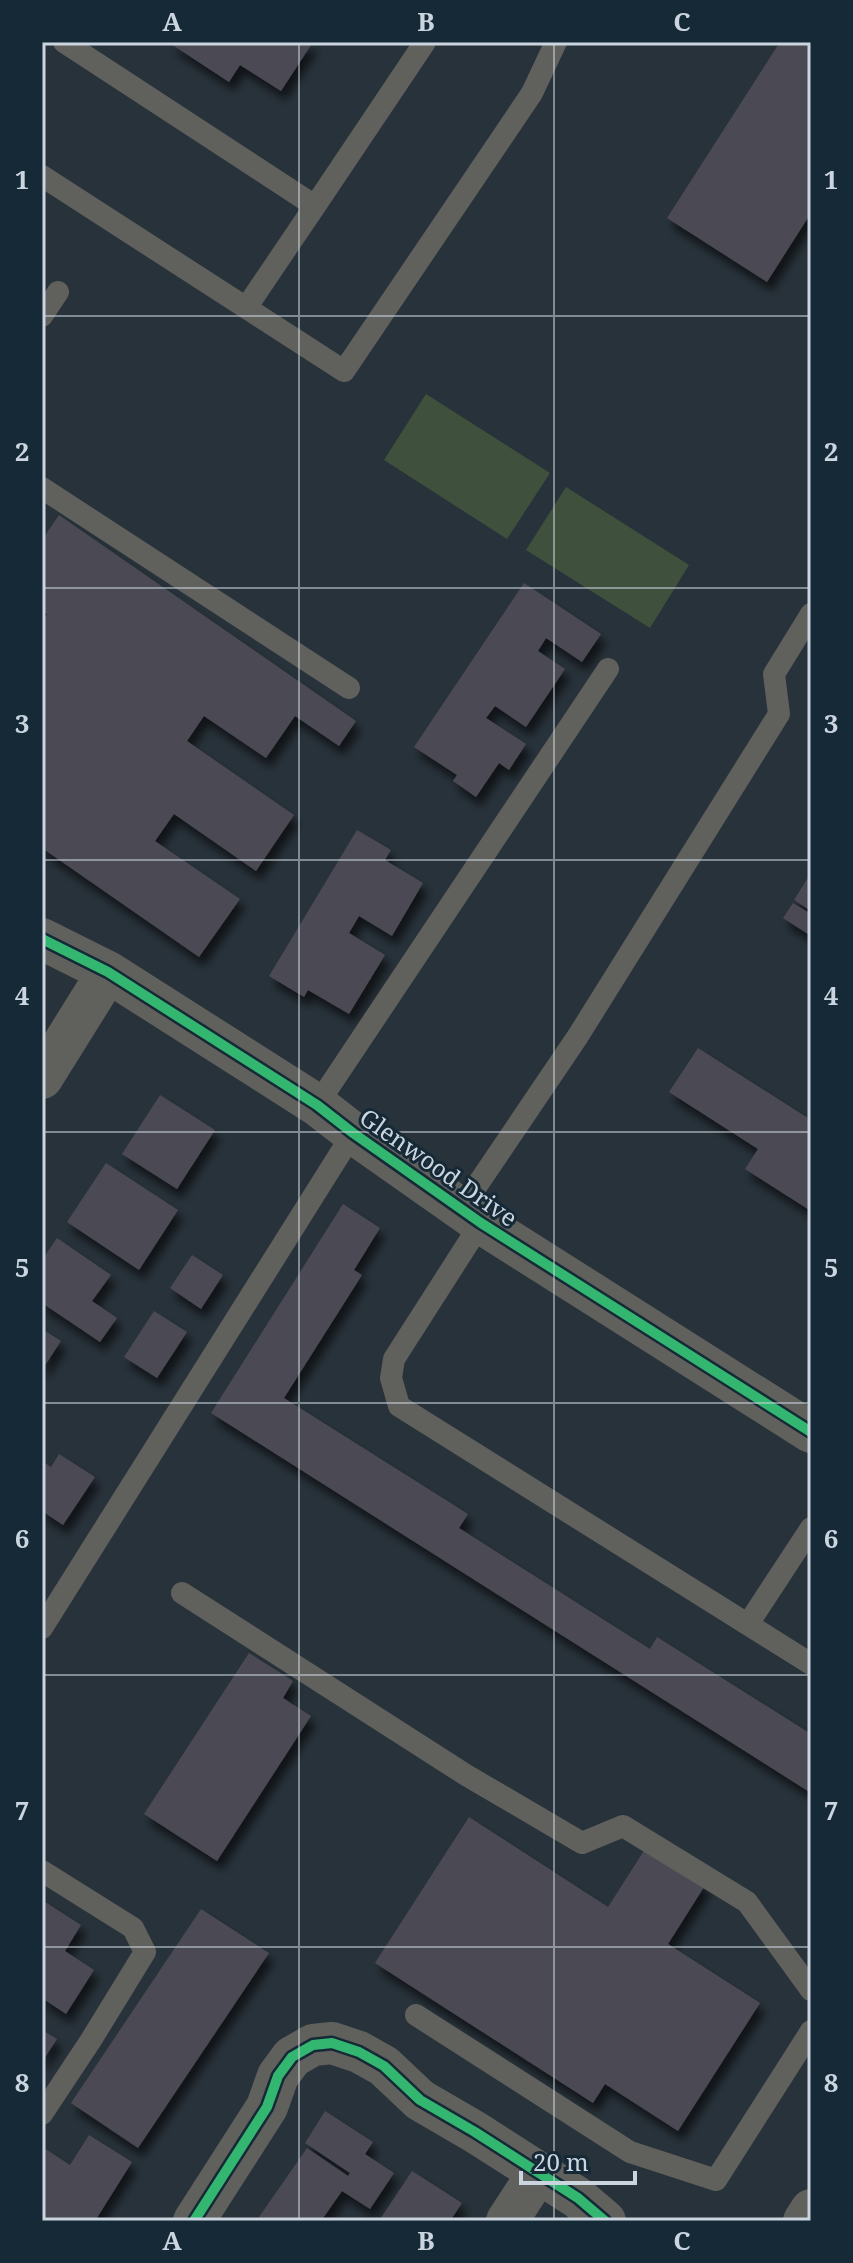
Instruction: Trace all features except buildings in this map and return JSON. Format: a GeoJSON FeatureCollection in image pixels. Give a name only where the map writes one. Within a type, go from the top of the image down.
{"type":"FeatureCollection","features":[{"type":"Feature","properties":{"kind":"street","name":"Glenwood Drive"},"geometry":{"type":"LineString","coordinates":[[42,939],[108,972],[317,1105],[471,1216],[811,1432]]}},
{"type":"Feature","properties":{"kind":"street"},"geometry":{"type":"LineString","coordinates":[[42,1078],[108,972]]}},
{"type":"Feature","properties":{"kind":"street"},"geometry":{"type":"LineString","coordinates":[[194,2221],[267,2107],[278,2076],[292,2057],[313,2045],[332,2043],[359,2052],[384,2066],[420,2100],[578,2198],[605,2221]]}},
{"type":"Feature","properties":{"kind":"street"},"geometry":{"type":"LineString","coordinates":[[507,2221],[538,2173]]}},
{"type":"Feature","properties":{"kind":"street"},"geometry":{"type":"LineString","coordinates":[[804,2221],[811,2210]]}},
{"type":"Feature","properties":{"kind":"lane"},"geometry":{"type":"LineString","coordinates":[[64,42],[315,206]]}},
{"type":"Feature","properties":{"kind":"lane"},"geometry":{"type":"LineString","coordinates":[[246,308],[425,42]]}},
{"type":"Feature","properties":{"kind":"lane"},"geometry":{"type":"LineString","coordinates":[[42,176],[344,371],[532,93],[556,42]]}},
{"type":"Feature","properties":{"kind":"lane"},"geometry":{"type":"LineString","coordinates":[[42,316],[58,292]]}},
{"type":"Feature","properties":{"kind":"lane"},"geometry":{"type":"LineString","coordinates":[[42,488],[349,688]]}},
{"type":"Feature","properties":{"kind":"lane"},"geometry":{"type":"LineString","coordinates":[[811,614],[774,674],[779,714],[578,1036],[471,1216],[394,1359],[391,1378],[399,1406],[811,1664]]}},
{"type":"Feature","properties":{"kind":"lane"},"geometry":{"type":"LineString","coordinates":[[317,1105],[608,669]]}},
{"type":"Feature","properties":{"kind":"lane"},"geometry":{"type":"LineString","coordinates":[[42,1628],[353,1133]]}},
{"type":"Feature","properties":{"kind":"lane"},"geometry":{"type":"LineString","coordinates":[[748,1624],[811,1528]]}},
{"type":"Feature","properties":{"kind":"lane"},"geometry":{"type":"LineString","coordinates":[[182,1593],[466,1775],[582,1843],[623,1826],[747,1902],[811,1990]]}},
{"type":"Feature","properties":{"kind":"lane"},"geometry":{"type":"LineString","coordinates":[[42,1871],[133,1928],[145,1952],[42,2114]]}},
{"type":"Feature","properties":{"kind":"lane"},"geometry":{"type":"LineString","coordinates":[[416,2015],[630,2152],[716,2180],[811,2031]]}},
{"type":"Feature","properties":{"kind":"green space"},"geometry":{"type":"Polygon","coordinates":[[[426,394],[550,473],[507,539],[384,460],[426,394]]]}},
{"type":"Feature","properties":{"kind":"green space"},"geometry":{"type":"Polygon","coordinates":[[[566,487],[689,565],[650,628],[526,550],[566,487]]]}},
{"type":"Feature","properties":{"kind":"cycle path"},"geometry":{"type":"LineString","coordinates":[[42,939],[108,972],[317,1105],[481,1223],[811,1432]]}},
{"type":"Feature","properties":{"kind":"cycle path"},"geometry":{"type":"LineString","coordinates":[[194,2221],[267,2107],[278,2076],[292,2057],[313,2045],[332,2043],[359,2052],[384,2066],[420,2100],[578,2198],[605,2221]]}}]}
